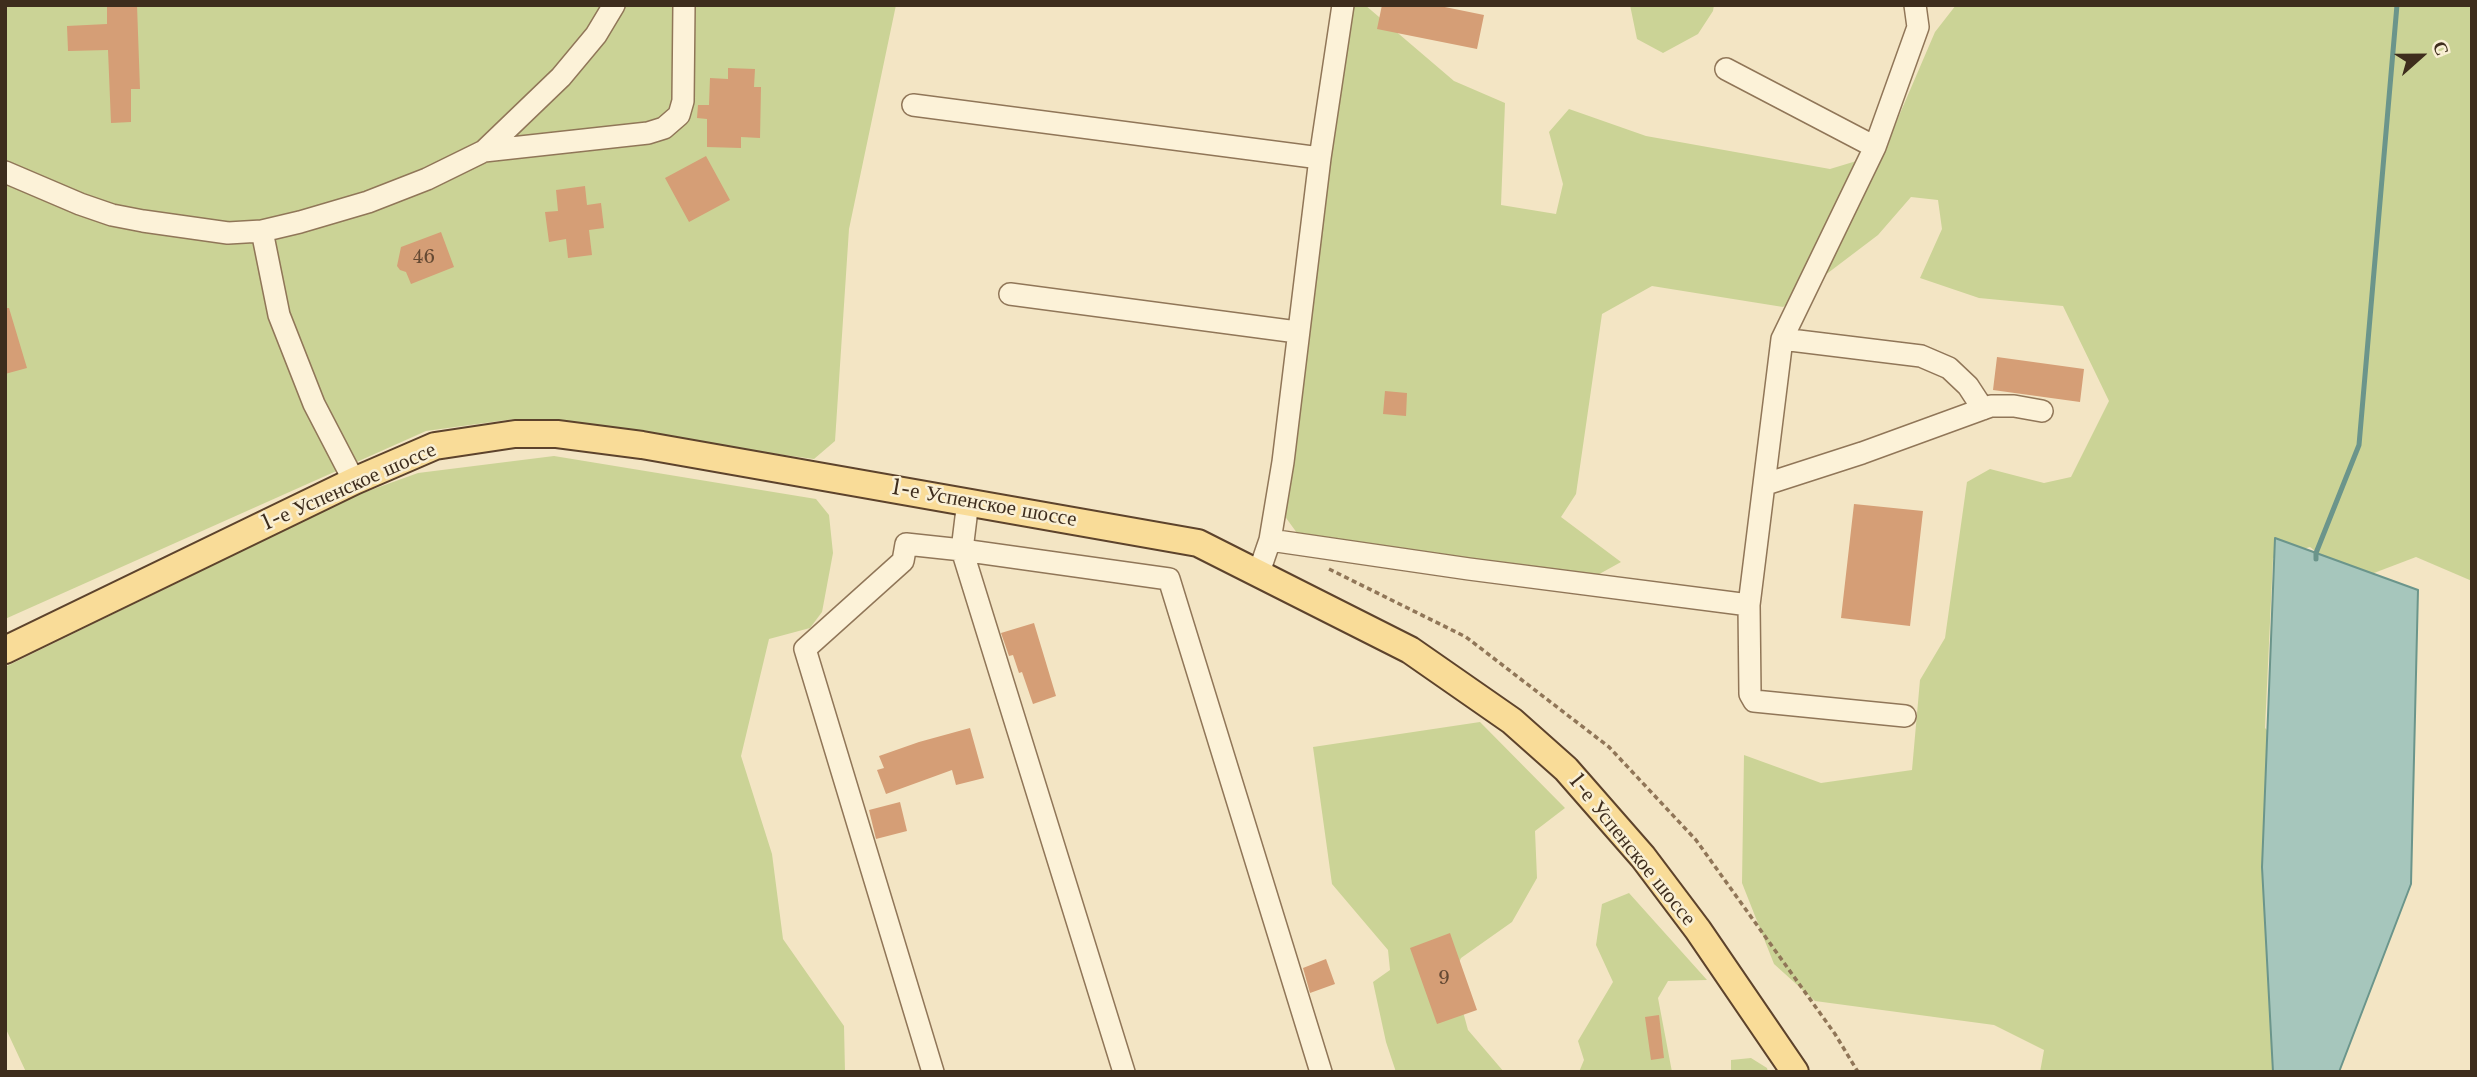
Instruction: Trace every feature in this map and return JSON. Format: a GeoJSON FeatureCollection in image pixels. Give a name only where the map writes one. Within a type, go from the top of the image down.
{"type":"FeatureCollection","features":[{"type":"Feature","properties":{"kind":"main road","name":"1-е Успенское шоссе"},"geometry":{"type":"LineString","coordinates":[[5,650],[354,481],[435,446],[515,434],[557,434],[642,444],[1198,543],[1410,650],[1512,720],[1566,769],[1643,857],[1698,930],[1795,1072]]}},
{"type":"Feature","properties":{"kind":"street"},"geometry":{"type":"LineString","coordinates":[[5,172],[112,215],[228,233],[262,232],[368,202],[427,179],[484,151],[561,77],[596,35],[614,5]]}},
{"type":"Feature","properties":{"kind":"street"},"geometry":{"type":"LineString","coordinates":[[484,151],[648,133],[664,128],[679,115],[683,102],[684,5]]}},
{"type":"Feature","properties":{"kind":"street"},"geometry":{"type":"LineString","coordinates":[[1259,572],[1270,540],[1283,462],[1297,332],[1343,5]]}},
{"type":"Feature","properties":{"kind":"street"},"geometry":{"type":"LineString","coordinates":[[1905,716],[1754,701],[1750,694],[1749,604],[1782,339],[1875,146],[1918,27],[1915,5]]}},
{"type":"Feature","properties":{"kind":"street"},"geometry":{"type":"LineString","coordinates":[[1726,69],[1875,146]]}},
{"type":"Feature","properties":{"kind":"street"},"geometry":{"type":"LineString","coordinates":[[914,105],[1320,158]]}},
{"type":"Feature","properties":{"kind":"street"},"geometry":{"type":"LineString","coordinates":[[262,232],[279,315],[314,404],[354,481]]}},
{"type":"Feature","properties":{"kind":"street"},"geometry":{"type":"LineString","coordinates":[[1010,294],[1297,332]]}},
{"type":"Feature","properties":{"kind":"street"},"geometry":{"type":"LineString","coordinates":[[1782,339],[1921,356],[1949,368],[1968,386],[1983,409]]}},
{"type":"Feature","properties":{"kind":"street"},"geometry":{"type":"LineString","coordinates":[[1766,484],[1862,453],[1990,406],[2014,406],[2042,411]]}},
{"type":"Feature","properties":{"kind":"street"},"geometry":{"type":"LineString","coordinates":[[968,502],[962,550],[1124,1072]]}},
{"type":"Feature","properties":{"kind":"street"},"geometry":{"type":"LineString","coordinates":[[1270,540],[1469,569],[1749,604]]}},
{"type":"Feature","properties":{"kind":"street"},"geometry":{"type":"LineString","coordinates":[[933,1072],[805,649],[903,561],[906,544],[1169,579],[1321,1072]]}},
{"type":"Feature","properties":{"kind":"green space"},"geometry":{"type":"Polygon","coordinates":[[[5,5],[896,5],[849,229],[835,441],[814,459],[514,419],[426,431],[5,619],[5,5]]]}},
{"type":"Feature","properties":{"kind":"green space"},"geometry":{"type":"Polygon","coordinates":[[[1347,5],[1365,5],[1454,81],[1505,103],[1501,205],[1556,214],[1563,184],[1549,132],[1569,109],[1646,136],[1830,169],[1883,153],[1935,32],[1956,5],[2472,5],[2472,581],[2416,557],[2353,581],[2310,547],[2273,558],[2265,728],[2304,766],[2273,1072],[2040,1072],[2044,1050],[1994,1025],[1815,1001],[1774,964],[1742,883],[1744,755],[1821,783],[1912,770],[1920,680],[1945,638],[1967,482],[1990,469],[2044,483],[2071,477],[2109,401],[2063,306],[1979,298],[1920,278],[1942,229],[1938,200],[1911,197],[1878,235],[1783,307],[1652,286],[1602,314],[1576,494],[1561,517],[1621,562],[1594,577],[1305,544],[1281,511],[1347,5]]]}},
{"type":"Feature","properties":{"kind":"green space"},"geometry":{"type":"Polygon","coordinates":[[[1630,5],[1714,5],[1698,34],[1663,53],[1637,39],[1630,5]]]}},
{"type":"Feature","properties":{"kind":"green space"},"geometry":{"type":"Polygon","coordinates":[[[554,456],[816,499],[829,515],[833,553],[822,612],[810,628],[769,639],[741,756],[772,854],[783,939],[844,1026],[845,1072],[26,1072],[5,1027],[5,667],[357,495],[418,473],[554,456]]]}},
{"type":"Feature","properties":{"kind":"green space"},"geometry":{"type":"Polygon","coordinates":[[[1480,722],[1565,808],[1535,831],[1537,878],[1512,922],[1461,958],[1453,975],[1468,1030],[1504,1072],[1396,1072],[1386,1042],[1373,982],[1390,970],[1388,950],[1332,884],[1313,747],[1480,722]]]}},
{"type":"Feature","properties":{"kind":"green space"},"geometry":{"type":"Polygon","coordinates":[[[1629,893],[1707,980],[1668,981],[1658,998],[1672,1072],[1579,1072],[1584,1060],[1578,1041],[1613,982],[1596,945],[1602,904],[1629,893]]]}},
{"type":"Feature","properties":{"kind":"green space"},"geometry":{"type":"Polygon","coordinates":[[[1751,1058],[1767,1068],[1768,1072],[1731,1072],[1731,1060],[1751,1058]]]}},
{"type":"Feature","properties":{"kind":"water"},"geometry":{"type":"Polygon","coordinates":[[[2275,538],[2418,590],[2411,884],[2339,1072],[2273,1072],[2262,867],[2275,538]]]}},
{"type":"Feature","properties":{"kind":"building"},"geometry":{"type":"Polygon","coordinates":[[[107,5],[137,5],[140,89],[131,89],[131,122],[111,123],[108,50],[68,51],[67,26],[107,24],[107,5]]]}},
{"type":"Feature","properties":{"kind":"building"},"geometry":{"type":"Polygon","coordinates":[[[1382,5],[1435,5],[1484,15],[1477,49],[1377,29],[1382,5]]]}},
{"type":"Feature","properties":{"kind":"building"},"geometry":{"type":"Polygon","coordinates":[[[728,68],[755,69],[754,87],[761,87],[760,138],[741,137],[741,148],[707,147],[707,119],[697,118],[698,105],[709,105],[710,78],[728,79],[728,68]]]}},
{"type":"Feature","properties":{"kind":"building"},"geometry":{"type":"Polygon","coordinates":[[[706,156],[730,200],[689,222],[665,178],[706,156]]]}},
{"type":"Feature","properties":{"kind":"building"},"geometry":{"type":"Polygon","coordinates":[[[585,186],[587,205],[601,203],[604,228],[589,230],[592,255],[568,258],[566,239],[549,242],[545,212],[558,211],[556,190],[585,186]]]}},
{"type":"Feature","properties":{"kind":"building"},"geometry":{"type":"Polygon","coordinates":[[[441,232],[454,267],[411,284],[406,272],[397,266],[401,247],[441,232]]]}},
{"type":"Feature","properties":{"kind":"building"},"geometry":{"type":"Polygon","coordinates":[[[5,308],[9,308],[27,368],[5,374],[5,308]]]}},
{"type":"Feature","properties":{"kind":"building"},"geometry":{"type":"Polygon","coordinates":[[[1997,357],[2084,369],[2080,402],[1993,390],[1997,357]]]}},
{"type":"Feature","properties":{"kind":"building"},"geometry":{"type":"Polygon","coordinates":[[[1385,391],[1407,393],[1406,416],[1383,414],[1385,391]]]}},
{"type":"Feature","properties":{"kind":"building"},"geometry":{"type":"Polygon","coordinates":[[[1854,504],[1923,511],[1910,626],[1841,618],[1854,504]]]}},
{"type":"Feature","properties":{"kind":"building"},"geometry":{"type":"Polygon","coordinates":[[[1034,623],[1056,696],[1033,704],[1022,672],[1019,673],[1013,655],[1009,656],[1001,633],[1034,623]]]}},
{"type":"Feature","properties":{"kind":"building"},"geometry":{"type":"Polygon","coordinates":[[[970,728],[984,778],[956,785],[952,770],[886,794],[877,770],[884,768],[879,756],[970,728]]]}},
{"type":"Feature","properties":{"kind":"building"},"geometry":{"type":"Polygon","coordinates":[[[900,802],[907,831],[876,839],[869,810],[900,802]]]}},
{"type":"Feature","properties":{"kind":"building"},"geometry":{"type":"Polygon","coordinates":[[[1450,933],[1477,1010],[1437,1024],[1410,948],[1450,933]]]}},
{"type":"Feature","properties":{"kind":"building"},"geometry":{"type":"Polygon","coordinates":[[[1326,959],[1335,984],[1310,993],[1303,968],[1326,959]]]}},
{"type":"Feature","properties":{"kind":"building"},"geometry":{"type":"Polygon","coordinates":[[[1659,1015],[1664,1058],[1651,1060],[1645,1017],[1659,1015]]]}},
{"type":"Feature","properties":{"kind":"waterway"},"geometry":{"type":"LineString","coordinates":[[2316,559],[2316,553],[2359,445],[2397,5]]}}]}
